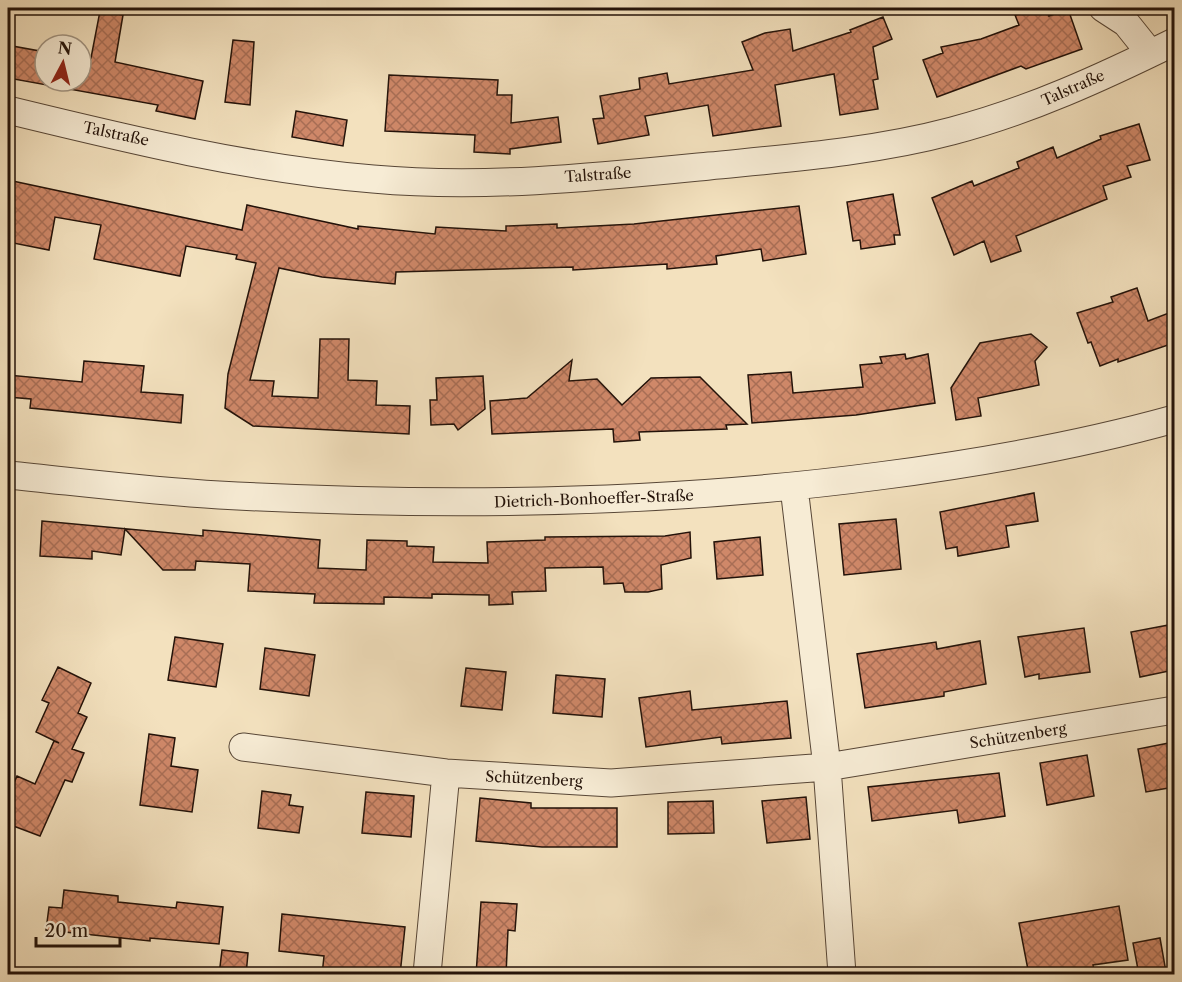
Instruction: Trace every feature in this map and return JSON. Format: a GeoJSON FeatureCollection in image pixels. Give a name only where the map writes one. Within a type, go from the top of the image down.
{"type":"FeatureCollection","features":[{"type":"Feature","properties":{"kind":"street"},"geometry":{"type":"LineString","coordinates":[[1103,8],[1126,23],[1150,53]]}},
{"type":"Feature","properties":{"kind":"street","name":"Talstraße"},"geometry":{"type":"LineString","coordinates":[[8,110],[284,169],[374,179],[463,184],[647,172],[832,154],[940,134],[1040,103],[1174,42]]}},
{"type":"Feature","properties":{"kind":"street","name":"Dietrich-Bonhoeffer-Straße"},"geometry":{"type":"LineString","coordinates":[[8,475],[218,495],[499,503],[685,496],[794,487],[997,460],[1126,432],[1174,419]]}},
{"type":"Feature","properties":{"kind":"street"},"geometry":{"type":"LineString","coordinates":[[794,487],[827,767],[842,975]]}},
{"type":"Feature","properties":{"kind":"street","name":"Schützenberg"},"geometry":{"type":"LineString","coordinates":[[243,747],[446,774],[611,783],[827,767],[1174,710]]}},
{"type":"Feature","properties":{"kind":"street"},"geometry":{"type":"LineString","coordinates":[[427,975],[446,774]]}},
{"type":"Feature","properties":{"kind":"building"},"geometry":{"type":"Polygon","coordinates":[[[1035,8],[1046,8],[1049,16],[1068,9],[1082,49],[1026,69],[1021,66],[937,97],[923,60],[943,53],[941,47],[981,39],[1019,25],[1015,15],[1035,8]]]}},
{"type":"Feature","properties":{"kind":"building"},"geometry":{"type":"Polygon","coordinates":[[[100,11],[123,15],[115,62],[203,81],[195,119],[156,111],[158,105],[91,93],[93,48],[100,11]]]}},
{"type":"Feature","properties":{"kind":"building"},"geometry":{"type":"Polygon","coordinates":[[[883,17],[892,39],[873,47],[878,79],[873,80],[878,109],[840,115],[834,74],[775,85],[781,126],[713,136],[708,105],[645,116],[649,135],[598,144],[593,119],[604,118],[600,96],[640,89],[639,78],[667,73],[669,84],[753,70],[742,42],[765,33],[790,29],[793,51],[851,32],[850,30],[883,17]]]}},
{"type":"Feature","properties":{"kind":"building"},"geometry":{"type":"Polygon","coordinates":[[[233,40],[254,42],[250,105],[225,102],[233,40]]]}},
{"type":"Feature","properties":{"kind":"building"},"geometry":{"type":"Polygon","coordinates":[[[12,46],[33,50],[33,82],[8,78],[12,46]]]}},
{"type":"Feature","properties":{"kind":"building"},"geometry":{"type":"Polygon","coordinates":[[[389,75],[498,80],[497,95],[512,95],[511,123],[558,117],[561,142],[510,149],[510,154],[474,152],[475,135],[385,131],[389,75]]]}},
{"type":"Feature","properties":{"kind":"building"},"geometry":{"type":"Polygon","coordinates":[[[296,111],[347,120],[343,146],[292,137],[296,111]]]}},
{"type":"Feature","properties":{"kind":"building"},"geometry":{"type":"Polygon","coordinates":[[[1139,124],[1150,160],[1127,166],[1131,177],[1103,186],[1107,199],[1016,236],[1021,251],[991,262],[984,241],[954,255],[932,198],[972,181],[974,186],[1019,168],[1017,162],[1053,147],[1057,158],[1101,139],[1100,136],[1139,124]]]}},
{"type":"Feature","properties":{"kind":"building"},"geometry":{"type":"Polygon","coordinates":[[[8,180],[242,230],[247,205],[358,229],[358,226],[435,234],[436,227],[506,231],[506,226],[557,224],[557,228],[634,224],[799,206],[806,254],[763,261],[761,249],[716,256],[717,264],[667,269],[667,264],[573,270],[573,267],[396,272],[395,284],[322,277],[279,268],[250,380],[274,381],[272,396],[318,398],[320,339],[349,339],[348,380],[377,381],[376,405],[410,406],[409,434],[253,426],[225,408],[228,374],[256,263],[236,259],[237,255],[186,246],[180,276],[94,259],[101,225],[55,217],[49,250],[8,242],[8,180]]]}},
{"type":"Feature","properties":{"kind":"building"},"geometry":{"type":"Polygon","coordinates":[[[893,194],[900,235],[894,235],[895,244],[861,249],[860,240],[853,241],[847,202],[893,194]]]}},
{"type":"Feature","properties":{"kind":"building"},"geometry":{"type":"Polygon","coordinates":[[[1137,288],[1148,321],[1174,311],[1174,343],[1100,366],[1091,342],[1088,343],[1077,313],[1113,302],[1111,297],[1137,288]]]}},
{"type":"Feature","properties":{"kind":"building"},"geometry":{"type":"Polygon","coordinates":[[[1031,334],[1047,347],[1035,361],[1039,385],[978,398],[981,416],[956,420],[951,388],[980,343],[1031,334]]]}},
{"type":"Feature","properties":{"kind":"building"},"geometry":{"type":"Polygon","coordinates":[[[905,354],[906,359],[928,354],[935,403],[856,415],[752,423],[748,375],[791,372],[793,393],[863,387],[860,365],[882,363],[880,357],[905,354]]]}},
{"type":"Feature","properties":{"kind":"building"},"geometry":{"type":"Polygon","coordinates":[[[572,360],[569,381],[597,379],[622,405],[651,378],[700,377],[747,424],[726,425],[727,429],[639,432],[640,440],[614,442],[613,429],[492,434],[490,401],[527,398],[572,360]]]}},
{"type":"Feature","properties":{"kind":"building"},"geometry":{"type":"Polygon","coordinates":[[[84,361],[144,366],[141,392],[183,395],[181,423],[30,408],[31,399],[8,397],[8,375],[82,382],[84,361]]]}},
{"type":"Feature","properties":{"kind":"building"},"geometry":{"type":"Polygon","coordinates":[[[483,376],[485,409],[458,430],[454,424],[431,425],[430,400],[437,400],[436,378],[483,376]]]}},
{"type":"Feature","properties":{"kind":"building"},"geometry":{"type":"Polygon","coordinates":[[[1034,493],[1038,521],[1006,526],[1009,547],[958,556],[957,547],[946,549],[940,512],[1034,493]]]}},
{"type":"Feature","properties":{"kind":"building"},"geometry":{"type":"Polygon","coordinates":[[[896,519],[901,569],[844,575],[839,524],[896,519]]]}},
{"type":"Feature","properties":{"kind":"building"},"geometry":{"type":"Polygon","coordinates":[[[42,521],[203,536],[203,530],[320,540],[318,568],[366,570],[367,540],[407,541],[407,546],[434,547],[433,562],[488,563],[487,542],[545,540],[545,537],[665,536],[690,532],[691,558],[661,565],[662,589],[648,592],[625,592],[623,583],[604,584],[603,567],[545,568],[546,591],[512,592],[513,604],[489,605],[489,595],[432,594],[432,598],[384,597],[384,604],[314,603],[315,594],[248,591],[250,564],[196,561],[195,570],[163,570],[125,529],[121,555],[92,551],[92,559],[40,556],[42,521]]]}},
{"type":"Feature","properties":{"kind":"building"},"geometry":{"type":"Polygon","coordinates":[[[760,537],[763,575],[717,579],[714,542],[760,537]]]}},
{"type":"Feature","properties":{"kind":"building"},"geometry":{"type":"Polygon","coordinates":[[[1174,624],[1174,670],[1140,677],[1131,632],[1174,624]]]}},
{"type":"Feature","properties":{"kind":"building"},"geometry":{"type":"Polygon","coordinates":[[[1084,628],[1090,672],[1039,679],[1039,674],[1025,677],[1018,637],[1084,628]]]}},
{"type":"Feature","properties":{"kind":"building"},"geometry":{"type":"Polygon","coordinates":[[[175,637],[223,644],[216,687],[168,680],[175,637]]]}},
{"type":"Feature","properties":{"kind":"building"},"geometry":{"type":"Polygon","coordinates":[[[980,641],[986,684],[944,692],[944,696],[865,708],[857,654],[936,642],[937,649],[980,641]]]}},
{"type":"Feature","properties":{"kind":"building"},"geometry":{"type":"Polygon","coordinates":[[[265,648],[315,655],[309,696],[260,689],[265,648]]]}},
{"type":"Feature","properties":{"kind":"building"},"geometry":{"type":"Polygon","coordinates":[[[58,667],[91,683],[78,713],[87,717],[72,749],[84,753],[72,782],[65,780],[40,836],[8,824],[8,781],[14,783],[17,776],[35,784],[54,741],[59,743],[36,732],[49,703],[42,700],[58,667]]]}},
{"type":"Feature","properties":{"kind":"building"},"geometry":{"type":"Polygon","coordinates":[[[466,668],[506,672],[502,710],[461,706],[466,668]]]}},
{"type":"Feature","properties":{"kind":"building"},"geometry":{"type":"Polygon","coordinates":[[[556,675],[605,679],[602,717],[553,713],[556,675]]]}},
{"type":"Feature","properties":{"kind":"building"},"geometry":{"type":"Polygon","coordinates":[[[690,691],[692,710],[787,701],[791,738],[722,744],[721,737],[646,747],[639,698],[690,691]]]}},
{"type":"Feature","properties":{"kind":"building"},"geometry":{"type":"Polygon","coordinates":[[[149,734],[175,738],[171,766],[198,770],[192,812],[140,805],[149,734]]]}},
{"type":"Feature","properties":{"kind":"building"},"geometry":{"type":"Polygon","coordinates":[[[1174,742],[1174,787],[1146,792],[1138,749],[1174,742]]]}},
{"type":"Feature","properties":{"kind":"building"},"geometry":{"type":"Polygon","coordinates":[[[1087,755],[1094,796],[1047,805],[1040,763],[1087,755]]]}},
{"type":"Feature","properties":{"kind":"building"},"geometry":{"type":"Polygon","coordinates":[[[999,773],[1005,816],[959,823],[957,810],[872,821],[868,787],[999,773]]]}},
{"type":"Feature","properties":{"kind":"building"},"geometry":{"type":"Polygon","coordinates":[[[262,791],[291,795],[289,805],[303,807],[299,833],[258,828],[262,791]]]}},
{"type":"Feature","properties":{"kind":"building"},"geometry":{"type":"Polygon","coordinates":[[[366,792],[414,796],[411,837],[362,833],[366,792]]]}},
{"type":"Feature","properties":{"kind":"building"},"geometry":{"type":"Polygon","coordinates":[[[806,797],[810,839],[767,843],[762,801],[806,797]]]}},
{"type":"Feature","properties":{"kind":"building"},"geometry":{"type":"Polygon","coordinates":[[[480,798],[531,803],[531,808],[617,808],[617,847],[542,847],[476,841],[480,798]]]}},
{"type":"Feature","properties":{"kind":"building"},"geometry":{"type":"Polygon","coordinates":[[[713,801],[714,833],[668,834],[668,802],[713,801]]]}},
{"type":"Feature","properties":{"kind":"building"},"geometry":{"type":"Polygon","coordinates":[[[64,890],[118,896],[118,902],[176,908],[177,902],[223,907],[219,944],[150,938],[150,941],[46,930],[49,907],[62,908],[64,890]]]}},
{"type":"Feature","properties":{"kind":"building"},"geometry":{"type":"Polygon","coordinates":[[[481,902],[517,904],[515,931],[508,930],[506,975],[476,975],[481,902]]]}},
{"type":"Feature","properties":{"kind":"building"},"geometry":{"type":"Polygon","coordinates":[[[1119,906],[1128,960],[1093,965],[1094,970],[1070,975],[1029,975],[1019,923],[1119,906]]]}},
{"type":"Feature","properties":{"kind":"building"},"geometry":{"type":"Polygon","coordinates":[[[282,914],[405,927],[400,975],[322,975],[324,956],[279,951],[282,914]]]}},
{"type":"Feature","properties":{"kind":"building"},"geometry":{"type":"Polygon","coordinates":[[[1160,938],[1166,972],[1139,975],[1133,943],[1160,938]]]}},
{"type":"Feature","properties":{"kind":"building"},"geometry":{"type":"Polygon","coordinates":[[[222,950],[248,953],[246,975],[219,975],[222,950]]]}}]}
